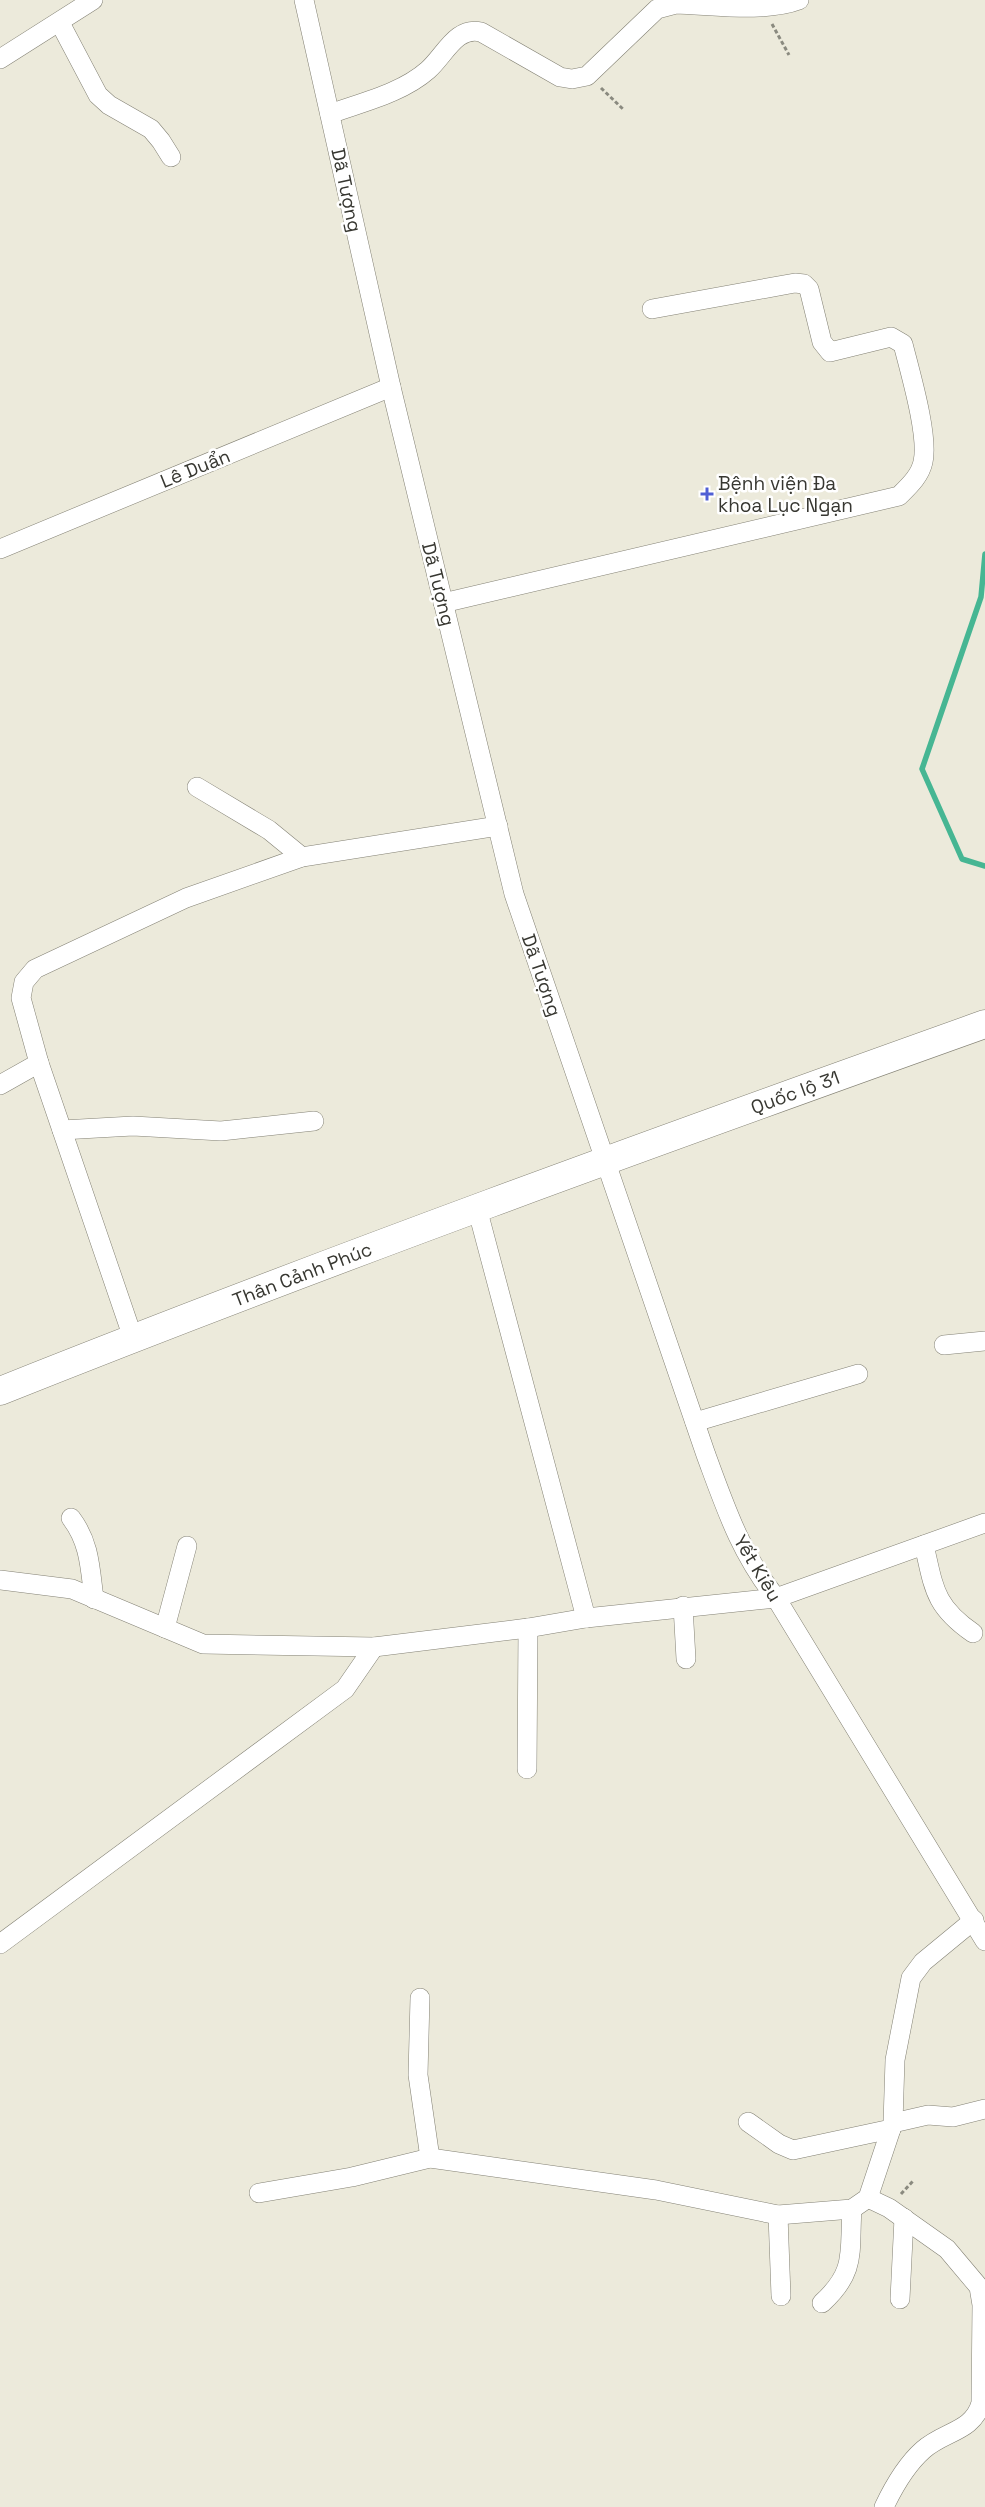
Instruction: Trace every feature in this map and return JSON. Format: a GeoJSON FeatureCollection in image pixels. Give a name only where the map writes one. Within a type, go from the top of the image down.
{"type":"FeatureCollection","features":[{"type":"Feature","properties":{"kind":"highway","name":"Quốc lộ 31"},"geometry":{"type":"LineString","coordinates":[[605,1160],[985,1024]]}},
{"type":"Feature","properties":{"kind":"highway","name":"Thân Cảnh Phúc"},"geometry":{"type":"LineString","coordinates":[[0,1391],[133,1338],[605,1160]]}},
{"type":"Feature","properties":{"kind":"street"},"geometry":{"type":"LineString","coordinates":[[2,52],[60,23],[93,0]]}},
{"type":"Feature","properties":{"kind":"street","name":"Dã Tượng"},"geometry":{"type":"LineString","coordinates":[[304,0],[391,387],[514,894],[605,1160]]}},
{"type":"Feature","properties":{"kind":"street"},"geometry":{"type":"LineString","coordinates":[[330,114],[408,84],[426,72],[460,34],[469,30],[481,32],[560,77],[572,79],[587,76],[658,5],[762,6],[786,4],[799,0]]}},
{"type":"Feature","properties":{"kind":"street"},"geometry":{"type":"LineString","coordinates":[[60,23],[98,95],[109,105],[151,130],[161,141],[171,158]]}},
{"type":"Feature","properties":{"kind":"street"},"geometry":{"type":"LineString","coordinates":[[443,603],[899,496],[914,481],[923,464],[925,445],[903,344],[898,339],[891,337],[830,352],[822,342],[809,289],[804,284],[794,283],[652,309]]}},
{"type":"Feature","properties":{"kind":"street","name":"Lê Duẩn"},"geometry":{"type":"LineString","coordinates":[[0,549],[391,387]]}},
{"type":"Feature","properties":{"kind":"street"},"geometry":{"type":"LineString","coordinates":[[197,787],[269,830],[302,857]]}},
{"type":"Feature","properties":{"kind":"street"},"geometry":{"type":"LineString","coordinates":[[133,1338],[39,1063],[22,998],[24,982],[35,969],[186,898],[302,857],[498,826]]}},
{"type":"Feature","properties":{"kind":"street"},"geometry":{"type":"LineString","coordinates":[[0,1086],[39,1063]]}},
{"type":"Feature","properties":{"kind":"street"},"geometry":{"type":"LineString","coordinates":[[62,1130],[133,1126],[221,1131],[314,1121]]}},
{"type":"Feature","properties":{"kind":"street","name":"Yết Kiêu"},"geometry":{"type":"LineString","coordinates":[[605,1160],[695,1422],[738,1538],[756,1572],[776,1598],[974,1920],[985,1942]]}},
{"type":"Feature","properties":{"kind":"street"},"geometry":{"type":"LineString","coordinates":[[477,1208],[586,1618]]}},
{"type":"Feature","properties":{"kind":"street"},"geometry":{"type":"LineString","coordinates":[[944,1345],[985,1341]]}},
{"type":"Feature","properties":{"kind":"street"},"geometry":{"type":"LineString","coordinates":[[695,1422],[858,1374]]}},
{"type":"Feature","properties":{"kind":"street"},"geometry":{"type":"LineString","coordinates":[[71,1518],[82,1532],[86,1543],[94,1599]]}},
{"type":"Feature","properties":{"kind":"street"},"geometry":{"type":"LineString","coordinates":[[0,1580],[72,1589],[203,1644],[374,1647],[683,1606],[776,1598],[985,1523]]}},
{"type":"Feature","properties":{"kind":"street"},"geometry":{"type":"LineString","coordinates":[[924,1545],[939,1600],[956,1621],[973,1633]]}},
{"type":"Feature","properties":{"kind":"street"},"geometry":{"type":"LineString","coordinates":[[164,1628],[187,1546]]}},
{"type":"Feature","properties":{"kind":"street"},"geometry":{"type":"LineString","coordinates":[[683,1606],[686,1659]]}},
{"type":"Feature","properties":{"kind":"street"},"geometry":{"type":"LineString","coordinates":[[527,1769],[528,1628]]}},
{"type":"Feature","properties":{"kind":"street"},"geometry":{"type":"LineString","coordinates":[[0,1944],[345,1689],[374,1647]]}},
{"type":"Feature","properties":{"kind":"street"},"geometry":{"type":"LineString","coordinates":[[260,2193],[352,2177],[430,2158],[656,2190],[778,2215],[852,2209],[868,2198],[892,2126],[895,2060],[911,1978],[923,1962],[974,1920]]}},
{"type":"Feature","properties":{"kind":"street"},"geometry":{"type":"LineString","coordinates":[[420,1998],[418,2075],[430,2158]]}},
{"type":"Feature","properties":{"kind":"street"},"geometry":{"type":"LineString","coordinates":[[748,2122],[779,2144],[793,2150],[928,2116],[953,2117],[985,2109]]}},
{"type":"Feature","properties":{"kind":"street"},"geometry":{"type":"LineString","coordinates":[[868,2198],[904,2218],[947,2249],[979,2287],[984,2342],[982,2403],[978,2413],[972,2422],[925,2448],[909,2464],[884,2507]]}},
{"type":"Feature","properties":{"kind":"street"},"geometry":{"type":"LineString","coordinates":[[822,2303],[838,2288],[848,2271],[852,2209]]}},
{"type":"Feature","properties":{"kind":"street"},"geometry":{"type":"LineString","coordinates":[[778,2215],[781,2296]]}},
{"type":"Feature","properties":{"kind":"street"},"geometry":{"type":"LineString","coordinates":[[900,2299],[904,2218]]}},
{"type":"Feature","properties":{"kind":"path"},"geometry":{"type":"LineString","coordinates":[[762,6],[789,55]]}},
{"type":"Feature","properties":{"kind":"path"},"geometry":{"type":"LineString","coordinates":[[587,76],[624,110]]}},
{"type":"Feature","properties":{"kind":"waterway"},"geometry":{"type":"LineString","coordinates":[[985,554],[981,597],[922,769],[962,859],[985,866]]}},
{"type":"Feature","properties":{"kind":"place","name":"Bệnh viện Đa khoa Lục Ngạn"},"geometry":{"type":"Point","coordinates":[707,494]}}]}
